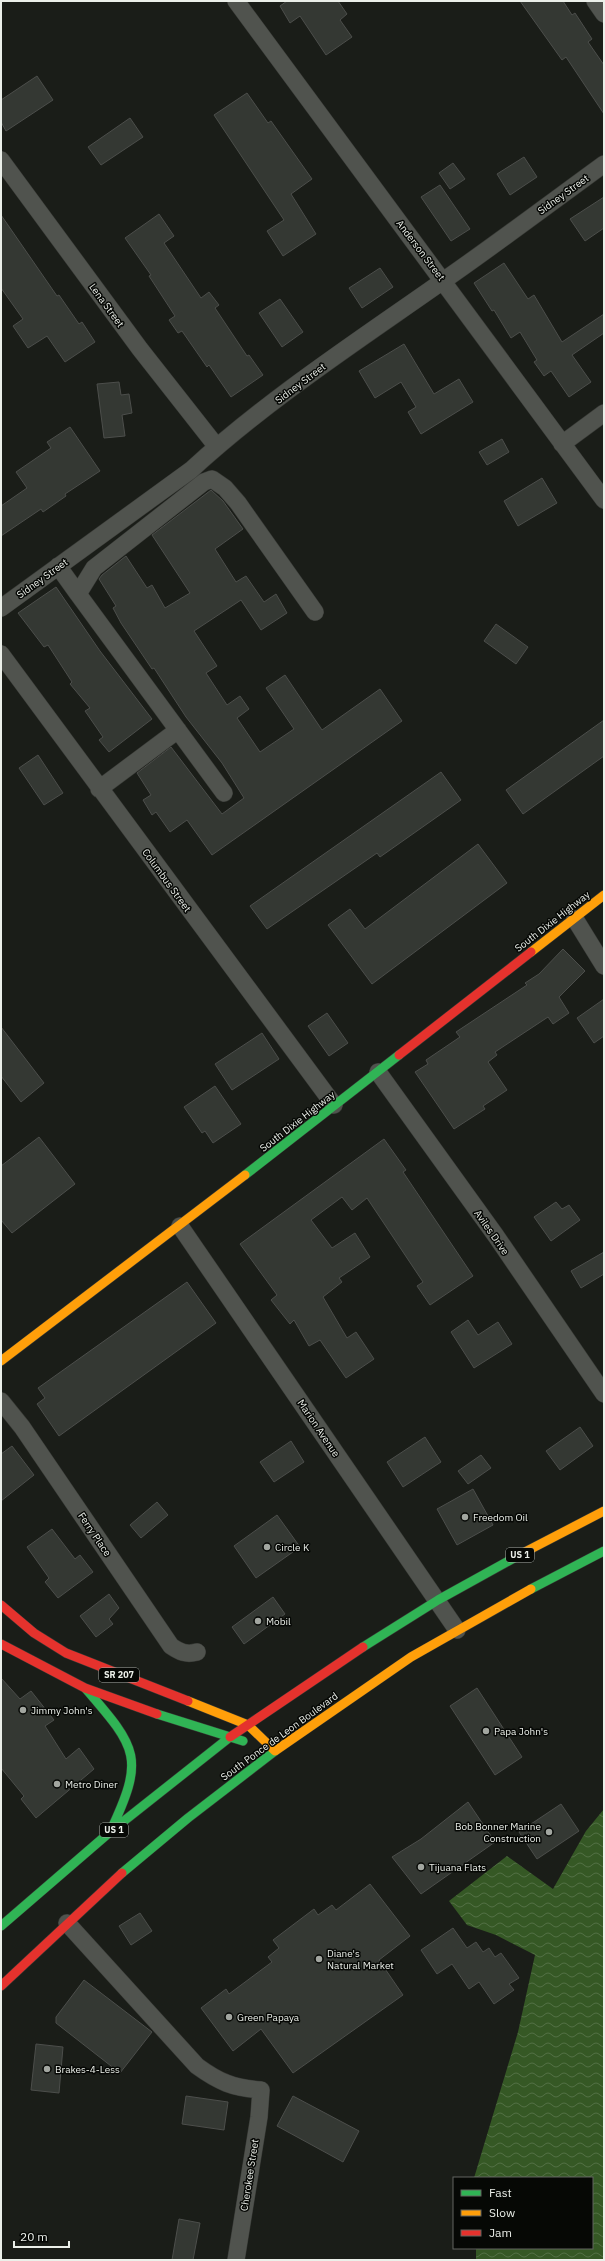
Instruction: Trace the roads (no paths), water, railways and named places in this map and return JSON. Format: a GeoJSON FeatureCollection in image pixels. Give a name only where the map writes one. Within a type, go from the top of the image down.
{"type":"FeatureCollection","features":[{"type":"Feature","properties":{"kind":"main road","name":"South Dixie Highway"},"geometry":{"type":"LineString","coordinates":[[1,1361],[180,1226],[604,895]]}},
{"type":"Feature","properties":{"kind":"main road","name":"US 1"},"geometry":{"type":"LineString","coordinates":[[1,1926],[110,1832],[230,1737],[437,1601],[491,1570],[604,1511]]}},
{"type":"Feature","properties":{"kind":"main road","name":"South Ponce de Leon Boulevard"},"geometry":{"type":"LineString","coordinates":[[1,1986],[67,1923],[177,1827],[275,1751],[406,1661],[457,1630],[604,1551]]}},
{"type":"Feature","properties":{"kind":"main road","name":"SR 207"},"geometry":{"type":"LineString","coordinates":[[1,1605],[34,1633],[66,1653],[248,1725],[275,1751]]}},
{"type":"Feature","properties":{"kind":"main road","name":"SR 207"},"geometry":{"type":"LineString","coordinates":[[1,1644],[85,1688],[154,1714],[275,1751]]}},
{"type":"Feature","properties":{"kind":"main road"},"geometry":{"type":"LineString","coordinates":[[85,1688],[111,1718],[126,1739],[133,1761],[132,1777],[110,1832]]}},
{"type":"Feature","properties":{"kind":"street","name":"Anderson Street"},"geometry":{"type":"LineString","coordinates":[[236,1],[604,500]]}},
{"type":"Feature","properties":{"kind":"street"},"geometry":{"type":"LineString","coordinates":[[595,1],[604,14]]}},
{"type":"Feature","properties":{"kind":"street","name":"Lena Street"},"geometry":{"type":"LineString","coordinates":[[1,160],[140,349],[217,447]]}},
{"type":"Feature","properties":{"kind":"street","name":"Sidney Street"},"geometry":{"type":"LineString","coordinates":[[1,608],[191,470],[217,447],[353,344],[443,281],[604,164]]}},
{"type":"Feature","properties":{"kind":"street"},"geometry":{"type":"LineString","coordinates":[[562,444],[604,413]]}},
{"type":"Feature","properties":{"kind":"street"},"geometry":{"type":"LineString","coordinates":[[78,594],[94,568],[204,482],[212,479],[225,488],[238,503],[315,612]]}},
{"type":"Feature","properties":{"kind":"street"},"geometry":{"type":"LineString","coordinates":[[58,566],[224,793]]}},
{"type":"Feature","properties":{"kind":"street","name":"Columbus Street"},"geometry":{"type":"LineString","coordinates":[[1,654],[334,1106]]}},
{"type":"Feature","properties":{"kind":"street"},"geometry":{"type":"LineString","coordinates":[[99,789],[178,730]]}},
{"type":"Feature","properties":{"kind":"street"},"geometry":{"type":"LineString","coordinates":[[575,918],[604,966]]}},
{"type":"Feature","properties":{"kind":"street","name":"Aviles Drive"},"geometry":{"type":"LineString","coordinates":[[378,1072],[496,1236],[604,1394]]}},
{"type":"Feature","properties":{"kind":"street","name":"Marion Avenue"},"geometry":{"type":"LineString","coordinates":[[180,1226],[457,1630]]}},
{"type":"Feature","properties":{"kind":"street","name":"Ferry Place"},"geometry":{"type":"LineString","coordinates":[[1,1401],[22,1427],[171,1646],[179,1652],[189,1654],[197,1652]]}},
{"type":"Feature","properties":{"kind":"street","name":"Cherokee Street"},"geometry":{"type":"LineString","coordinates":[[67,1923],[197,2066],[223,2083],[239,2089],[261,2090],[259,2117],[236,2260]]}},
{"type":"Feature","properties":{"kind":"water"},"geometry":{"type":"Polygon","coordinates":[[[604,1809],[604,2260],[476,2260],[476,2249],[593,2249],[593,2177],[474,2177],[518,2032],[535,1955],[496,1935],[467,1925],[449,1901],[507,1856],[553,1889],[586,1831],[604,1809]]]}},
{"type":"Feature","properties":{"kind":"place","name":"Freedom Oil"},"geometry":{"type":"Point","coordinates":[465,1517]}},
{"type":"Feature","properties":{"kind":"place","name":"Circle K"},"geometry":{"type":"Point","coordinates":[267,1547]}},
{"type":"Feature","properties":{"kind":"place","name":"Mobil"},"geometry":{"type":"Point","coordinates":[258,1621]}},
{"type":"Feature","properties":{"kind":"place","name":"Jimmy John's"},"geometry":{"type":"Point","coordinates":[23,1710]}},
{"type":"Feature","properties":{"kind":"place","name":"Papa John's"},"geometry":{"type":"Point","coordinates":[486,1731]}},
{"type":"Feature","properties":{"kind":"place","name":"Metro Diner"},"geometry":{"type":"Point","coordinates":[57,1784]}},
{"type":"Feature","properties":{"kind":"place","name":"Bob Bonner Marine Construction"},"geometry":{"type":"Point","coordinates":[549,1832]}},
{"type":"Feature","properties":{"kind":"place","name":"Tijuana Flats"},"geometry":{"type":"Point","coordinates":[421,1867]}},
{"type":"Feature","properties":{"kind":"place","name":"Diane's Natural Market"},"geometry":{"type":"Point","coordinates":[319,1959]}},
{"type":"Feature","properties":{"kind":"place","name":"Green Papaya"},"geometry":{"type":"Point","coordinates":[229,2017]}},
{"type":"Feature","properties":{"kind":"place","name":"Brakes-4-Less"},"geometry":{"type":"Point","coordinates":[47,2069]}}]}
